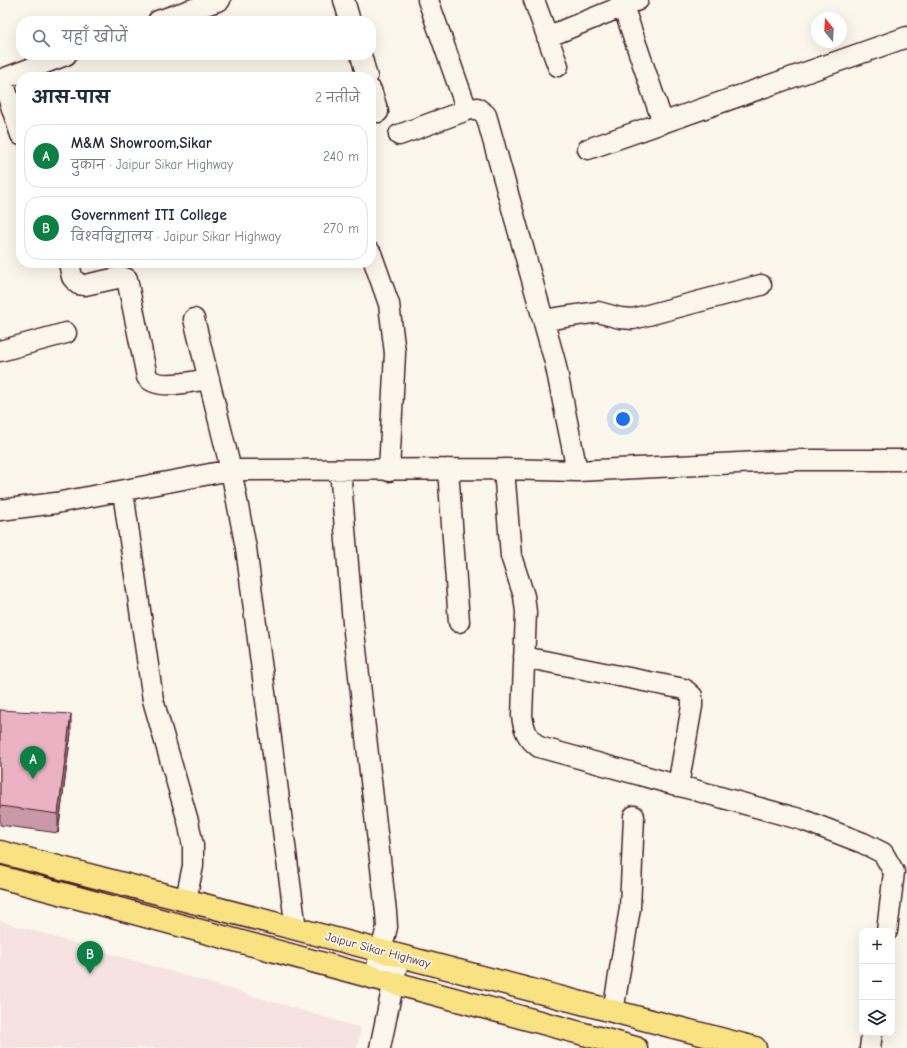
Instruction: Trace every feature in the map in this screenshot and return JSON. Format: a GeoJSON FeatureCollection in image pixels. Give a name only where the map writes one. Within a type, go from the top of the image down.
{"type":"FeatureCollection","features":[{"type":"Feature","properties":{"kind":"main road","name":"Jaipur Sikar Highway"},"geometry":{"type":"LineString","coordinates":[[0,852],[186,899],[391,954],[755,1048]]}},
{"type":"Feature","properties":{"kind":"main road"},"geometry":{"type":"LineString","coordinates":[[0,877],[628,1046],[622,1014]]}},
{"type":"Feature","properties":{"kind":"street"},"geometry":{"type":"LineString","coordinates":[[173,16],[220,0]]}},
{"type":"Feature","properties":{"kind":"street"},"geometry":{"type":"LineString","coordinates":[[344,0],[349,16]]}},
{"type":"Feature","properties":{"kind":"street"},"geometry":{"type":"LineString","coordinates":[[428,0],[467,110]]}},
{"type":"Feature","properties":{"kind":"street"},"geometry":{"type":"LineString","coordinates":[[534,0],[558,66]]}},
{"type":"Feature","properties":{"kind":"street"},"geometry":{"type":"LineString","coordinates":[[547,38],[627,2],[663,123]]}},
{"type":"Feature","properties":{"kind":"street"},"geometry":{"type":"LineString","coordinates":[[588,149],[907,37]]}},
{"type":"Feature","properties":{"kind":"street"},"geometry":{"type":"LineString","coordinates":[[22,72],[53,60]]}},
{"type":"Feature","properties":{"kind":"street"},"geometry":{"type":"LineString","coordinates":[[362,60],[365,72]]}},
{"type":"Feature","properties":{"kind":"street"},"geometry":{"type":"LineString","coordinates":[[16,74],[1,80],[16,121]]}},
{"type":"Feature","properties":{"kind":"street"},"geometry":{"type":"LineString","coordinates":[[376,106],[378,112]]}},
{"type":"Feature","properties":{"kind":"street"},"geometry":{"type":"LineString","coordinates":[[399,135],[467,110],[477,108],[486,115],[555,362],[577,471]]}},
{"type":"Feature","properties":{"kind":"street"},"geometry":{"type":"LineString","coordinates":[[376,267],[389,304],[395,353],[389,471]]}},
{"type":"Feature","properties":{"kind":"street"},"geometry":{"type":"LineString","coordinates":[[70,268],[72,277],[78,284],[85,285],[122,276],[127,279],[147,377],[151,382],[161,385],[209,379]]}},
{"type":"Feature","properties":{"kind":"street"},"geometry":{"type":"LineString","coordinates":[[544,320],[598,312],[620,318],[633,319],[761,285]]}},
{"type":"Feature","properties":{"kind":"street"},"geometry":{"type":"LineString","coordinates":[[194,319],[231,470],[246,548],[296,929]]}},
{"type":"Feature","properties":{"kind":"street"},"geometry":{"type":"LineString","coordinates":[[0,351],[66,333]]}},
{"type":"Feature","properties":{"kind":"street"},"geometry":{"type":"LineString","coordinates":[[0,510],[123,492],[231,470],[389,471],[504,469],[577,471],[798,460],[907,460]]}},
{"type":"Feature","properties":{"kind":"street"},"geometry":{"type":"LineString","coordinates":[[448,469],[459,622]]}},
{"type":"Feature","properties":{"kind":"street"},"geometry":{"type":"LineString","coordinates":[[504,469],[511,556],[524,596],[526,612],[522,716],[524,731],[530,741],[539,747],[803,820],[863,843],[884,853],[894,872],[887,928]]}},
{"type":"Feature","properties":{"kind":"street"},"geometry":{"type":"LineString","coordinates":[[340,470],[354,631],[391,954],[384,980],[380,1048]]}},
{"type":"Feature","properties":{"kind":"street"},"geometry":{"type":"LineString","coordinates":[[123,492],[154,700],[188,821],[193,846],[194,866],[186,899]]}},
{"type":"Feature","properties":{"kind":"street"},"geometry":{"type":"LineString","coordinates":[[524,657],[684,689],[692,696],[692,706],[678,786]]}},
{"type":"Feature","properties":{"kind":"street"},"geometry":{"type":"LineString","coordinates":[[622,1014],[630,908],[634,816]]}},
{"type":"Feature","properties":{"kind":"street"},"geometry":{"type":"LineString","coordinates":[[870,1048],[872,1036]]}},
{"type":"Feature","properties":{"kind":"shaded area"},"geometry":{"type":"Polygon","coordinates":[[[0,921],[361,1028],[357,1048],[0,1048],[0,921]]]}},
{"type":"Feature","properties":{"kind":"building"},"geometry":{"type":"Polygon","coordinates":[[[0,710],[71,714],[58,814],[0,806],[0,710]]]}},
{"type":"Feature","properties":{"kind":"place","name":"M&M Showroom,Sikar"},"geometry":{"type":"Point","coordinates":[33,779]}},
{"type":"Feature","properties":{"kind":"place","name":"Government ITI College"},"geometry":{"type":"Point","coordinates":[90,974]}}]}
